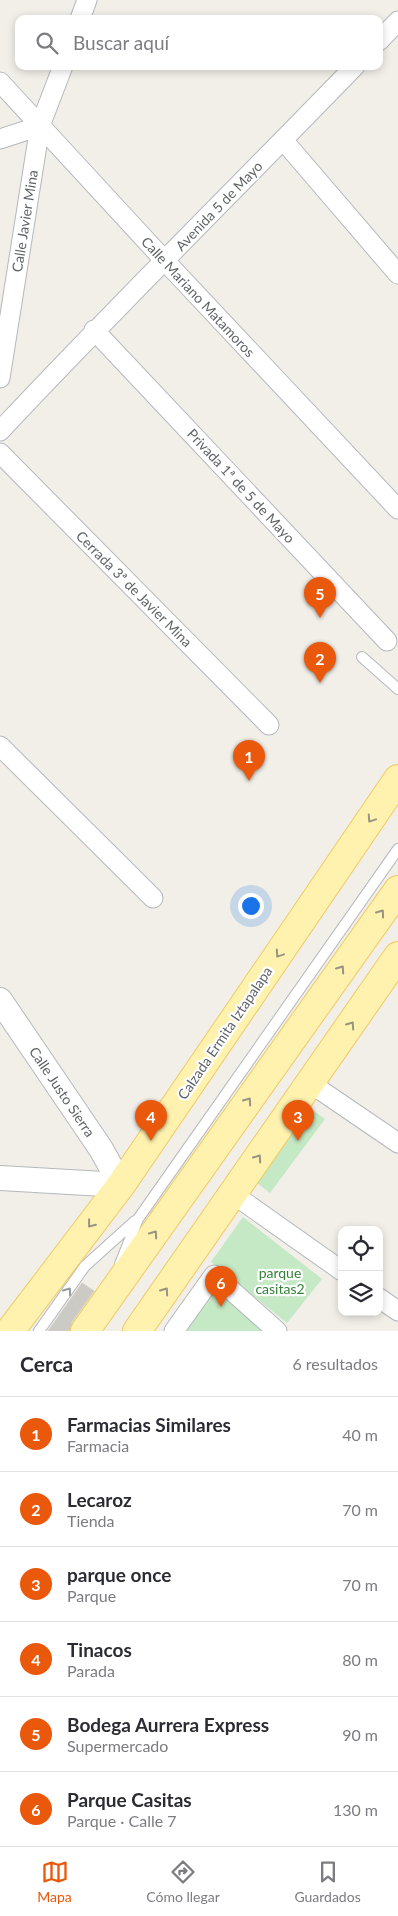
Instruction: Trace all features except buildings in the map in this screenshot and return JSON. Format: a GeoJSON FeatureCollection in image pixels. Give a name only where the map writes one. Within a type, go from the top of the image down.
{"type":"FeatureCollection","features":[{"type":"Feature","properties":{"kind":"main road","name":"Calzada Ermita Iztapalapa"},"geometry":{"type":"LineString","coordinates":[[9,1328],[121,1186],[398,779]]}},
{"type":"Feature","properties":{"kind":"main road"},"geometry":{"type":"LineString","coordinates":[[85,1331],[398,890]]}},
{"type":"Feature","properties":{"kind":"main road"},"geometry":{"type":"LineString","coordinates":[[137,1331],[310,1083],[396,965]]}},
{"type":"Feature","properties":{"kind":"street"},"geometry":{"type":"LineString","coordinates":[[81,15],[87,0]]}},
{"type":"Feature","properties":{"kind":"street"},"geometry":{"type":"LineString","coordinates":[[383,37],[398,21]]}},
{"type":"Feature","properties":{"kind":"street","name":"Calle Javier Mina"},"geometry":{"type":"LineString","coordinates":[[0,378],[40,126],[61,70]]}},
{"type":"Feature","properties":{"kind":"street","name":"Avenida 5 de Mayo"},"geometry":{"type":"LineString","coordinates":[[0,431],[94,330],[165,262],[350,70]]}},
{"type":"Feature","properties":{"kind":"street","name":"Calle Mariano Matamoros"},"geometry":{"type":"LineString","coordinates":[[0,82],[165,262],[398,509]]}},
{"type":"Feature","properties":{"kind":"street"},"geometry":{"type":"LineString","coordinates":[[0,139],[40,126]]}},
{"type":"Feature","properties":{"kind":"street"},"geometry":{"type":"LineString","coordinates":[[283,140],[398,274]]}},
{"type":"Feature","properties":{"kind":"street","name":"Privada 1ª de 5 de Mayo"},"geometry":{"type":"LineString","coordinates":[[94,330],[387,641]]}},
{"type":"Feature","properties":{"kind":"street","name":"Cerrada 3ª de Javier Mina"},"geometry":{"type":"LineString","coordinates":[[0,453],[268,725]]}},
{"type":"Feature","properties":{"kind":"street"},"geometry":{"type":"LineString","coordinates":[[0,746],[154,898]]}},
{"type":"Feature","properties":{"kind":"street","name":"Calle Justo Sierra"},"geometry":{"type":"LineString","coordinates":[[0,1000],[101,1149],[121,1186]]}},
{"type":"Feature","properties":{"kind":"street"},"geometry":{"type":"LineString","coordinates":[[310,1083],[398,1143]]}},
{"type":"Feature","properties":{"kind":"street"},"geometry":{"type":"LineString","coordinates":[[0,1178],[121,1186]]}},
{"type":"Feature","properties":{"kind":"street"},"geometry":{"type":"LineString","coordinates":[[233,1194],[338,1268]]}},
{"type":"Feature","properties":{"kind":"street"},"geometry":{"type":"LineString","coordinates":[[174,1331],[214,1275],[277,1331]]}},
{"type":"Feature","properties":{"kind":"street"},"geometry":{"type":"LineString","coordinates":[[383,1301],[398,1311]]}},
{"type":"Feature","properties":{"kind":"lane"},"geometry":{"type":"LineString","coordinates":[[362,657],[398,689]]}},
{"type":"Feature","properties":{"kind":"lane"},"geometry":{"type":"LineString","coordinates":[[80,1331],[108,1291],[138,1219],[398,849]]}},
{"type":"Feature","properties":{"kind":"lane"},"geometry":{"type":"LineString","coordinates":[[39,1331],[85,1266],[138,1219]]}},
{"type":"Feature","properties":{"kind":"green space"},"geometry":{"type":"Polygon","coordinates":[[[310,1108],[325,1119],[270,1193],[257,1183],[310,1108]]]}},
{"type":"Feature","properties":{"kind":"green space","name":"parque casitas2"},"geometry":{"type":"Polygon","coordinates":[[[243,1217],[322,1279],[287,1323],[211,1262],[243,1217]]]}},
{"type":"Feature","properties":{"kind":"green space"},"geometry":{"type":"Polygon","coordinates":[[[217,1283],[269,1331],[184,1331],[217,1283]]]}},
{"type":"Feature","properties":{"kind":"place","name":"Bodega Aurrera Express"},"geometry":{"type":"Point","coordinates":[320,618]}},
{"type":"Feature","properties":{"kind":"place","name":"Lecaroz"},"geometry":{"type":"Point","coordinates":[320,683]}},
{"type":"Feature","properties":{"kind":"place","name":"Farmacias Similares"},"geometry":{"type":"Point","coordinates":[249,781]}},
{"type":"Feature","properties":{"kind":"place","name":"Tinacos"},"geometry":{"type":"Point","coordinates":[151,1141]}},
{"type":"Feature","properties":{"kind":"place","name":"parque once"},"geometry":{"type":"Point","coordinates":[298,1141]}},
{"type":"Feature","properties":{"kind":"place","name":"Parque Casitas"},"geometry":{"type":"Point","coordinates":[221,1307]}}]}
